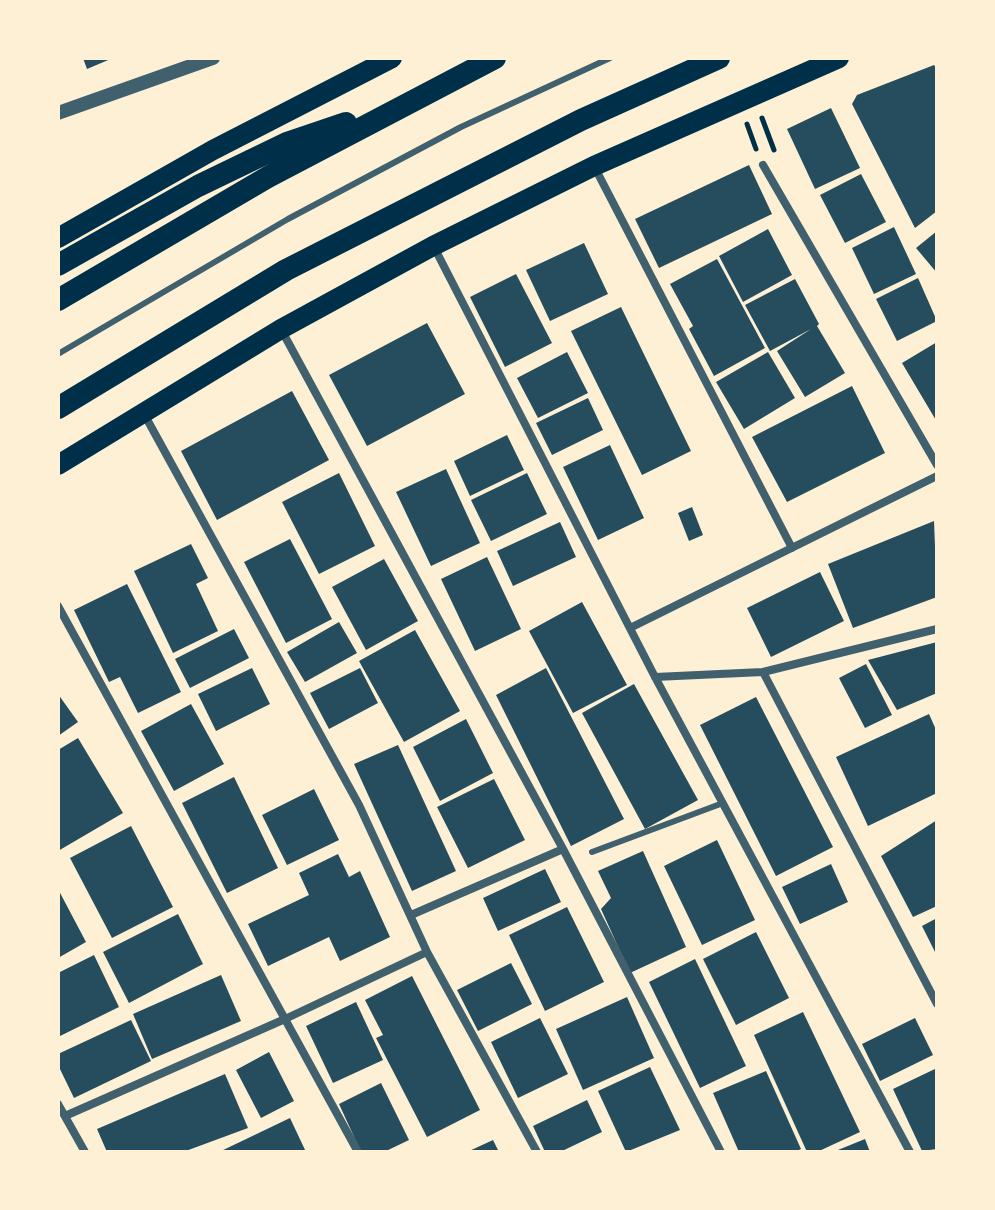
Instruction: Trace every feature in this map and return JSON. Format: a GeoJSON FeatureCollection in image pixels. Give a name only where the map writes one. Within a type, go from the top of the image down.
{"type":"FeatureCollection","features":[{"type":"Feature","properties":{"kind":"highway"},"geometry":{"type":"LineString","coordinates":[[58,300],[268,177],[382,114],[495,58]]}},
{"type":"Feature","properties":{"kind":"highway"},"geometry":{"type":"LineString","coordinates":[[58,408],[299,263],[581,120],[719,58]]}},
{"type":"Feature","properties":{"kind":"highway"},"geometry":{"type":"LineString","coordinates":[[58,265],[198,186],[287,143],[382,114]]}},
{"type":"Feature","properties":{"kind":"main road"},"geometry":{"type":"LineString","coordinates":[[58,238],[213,150],[392,58]]}},
{"type":"Feature","properties":{"kind":"main road"},"geometry":{"type":"LineString","coordinates":[[58,465],[281,329],[433,246],[594,166],[839,58]]}},
{"type":"Feature","properties":{"kind":"street"},"geometry":{"type":"LineString","coordinates":[[58,113],[213,58]]}},
{"type":"Feature","properties":{"kind":"street"},"geometry":{"type":"LineString","coordinates":[[763,165],[937,465]]}},
{"type":"Feature","properties":{"kind":"street"},"geometry":{"type":"LineString","coordinates":[[594,166],[792,548]]}},
{"type":"Feature","properties":{"kind":"street"},"geometry":{"type":"LineString","coordinates":[[433,246],[655,677],[910,1152]]}},
{"type":"Feature","properties":{"kind":"street"},"geometry":{"type":"LineString","coordinates":[[281,329],[563,849],[721,1152]]}},
{"type":"Feature","properties":{"kind":"street"},"geometry":{"type":"LineString","coordinates":[[143,411],[359,805],[427,952],[537,1152]]}},
{"type":"Feature","properties":{"kind":"street"},"geometry":{"type":"LineString","coordinates":[[630,628],[937,476]]}},
{"type":"Feature","properties":{"kind":"street"},"geometry":{"type":"LineString","coordinates":[[58,606],[358,1152]]}},
{"type":"Feature","properties":{"kind":"street"},"geometry":{"type":"LineString","coordinates":[[655,677],[763,672],[937,629]]}},
{"type":"Feature","properties":{"kind":"street"},"geometry":{"type":"LineString","coordinates":[[763,672],[937,1004]]}},
{"type":"Feature","properties":{"kind":"street"},"geometry":{"type":"LineString","coordinates":[[411,915],[563,849]]}},
{"type":"Feature","properties":{"kind":"street"},"geometry":{"type":"LineString","coordinates":[[65,1116],[285,1019],[427,952]]}},
{"type":"Feature","properties":{"kind":"street"},"geometry":{"type":"LineString","coordinates":[[58,1104],[85,1152]]}},
{"type":"Feature","properties":{"kind":"lane"},"geometry":{"type":"LineString","coordinates":[[58,354],[301,212],[461,127],[610,58]]}},
{"type":"Feature","properties":{"kind":"lane"},"geometry":{"type":"LineString","coordinates":[[592,852],[723,803]]}},
{"type":"Feature","properties":{"kind":"path"},"geometry":{"type":"LineString","coordinates":[[754,94],[777,159],[763,165]]}},
{"type":"Feature","properties":{"kind":"building"},"geometry":{"type":"Polygon","coordinates":[[[83,58],[113,58],[87,69],[83,58]]]}},
{"type":"Feature","properties":{"kind":"building"},"geometry":{"type":"Polygon","coordinates":[[[934,65],[937,69],[937,211],[915,228],[852,104],[857,95],[934,65]]]}},
{"type":"Feature","properties":{"kind":"building"},"geometry":{"type":"Polygon","coordinates":[[[831,108],[860,168],[815,189],[787,129],[831,108]]]}},
{"type":"Feature","properties":{"kind":"building"},"geometry":{"type":"Polygon","coordinates":[[[749,165],[772,214],[659,268],[635,219],[749,165]]]}},
{"type":"Feature","properties":{"kind":"building"},"geometry":{"type":"Polygon","coordinates":[[[861,174],[886,222],[845,243],[820,195],[861,174]]]}},
{"type":"Feature","properties":{"kind":"building"},"geometry":{"type":"Polygon","coordinates":[[[894,227],[916,274],[874,294],[852,248],[894,227]]]}},
{"type":"Feature","properties":{"kind":"building"},"geometry":{"type":"Polygon","coordinates":[[[768,229],[792,275],[743,302],[719,256],[768,229]]]}},
{"type":"Feature","properties":{"kind":"building"},"geometry":{"type":"Polygon","coordinates":[[[937,231],[937,273],[916,248],[937,231]]]}},
{"type":"Feature","properties":{"kind":"building"},"geometry":{"type":"Polygon","coordinates":[[[584,243],[608,294],[550,321],[526,270],[584,243]]]}},
{"type":"Feature","properties":{"kind":"building"},"geometry":{"type":"Polygon","coordinates":[[[717,259],[765,348],[714,376],[689,329],[693,326],[670,284],[717,259]]]}},
{"type":"Feature","properties":{"kind":"building"},"geometry":{"type":"Polygon","coordinates":[[[516,274],[552,343],[505,367],[470,297],[516,274]]]}},
{"type":"Feature","properties":{"kind":"building"},"geometry":{"type":"Polygon","coordinates":[[[918,278],[937,321],[897,341],[876,299],[918,278]]]}},
{"type":"Feature","properties":{"kind":"building"},"geometry":{"type":"Polygon","coordinates":[[[795,279],[819,324],[817,326],[845,373],[805,397],[777,351],[811,329],[770,351],[745,305],[795,279]]]}},
{"type":"Feature","properties":{"kind":"building"},"geometry":{"type":"Polygon","coordinates":[[[621,307],[691,451],[642,475],[571,331],[621,307]]]}},
{"type":"Feature","properties":{"kind":"building"},"geometry":{"type":"Polygon","coordinates":[[[427,323],[465,394],[367,446],[329,375],[427,323]]]}},
{"type":"Feature","properties":{"kind":"building"},"geometry":{"type":"Polygon","coordinates":[[[937,342],[937,422],[902,363],[937,342]]]}},
{"type":"Feature","properties":{"kind":"building"},"geometry":{"type":"Polygon","coordinates":[[[567,352],[588,393],[538,418],[517,378],[567,352]]]}},
{"type":"Feature","properties":{"kind":"building"},"geometry":{"type":"Polygon","coordinates":[[[768,352],[795,398],[744,429],[716,382],[768,352]]]}},
{"type":"Feature","properties":{"kind":"building"},"geometry":{"type":"Polygon","coordinates":[[[852,386],[885,453],[787,502],[752,437],[852,386]]]}},
{"type":"Feature","properties":{"kind":"building"},"geometry":{"type":"Polygon","coordinates":[[[292,391],[329,460],[217,520],[181,451],[292,391]]]}},
{"type":"Feature","properties":{"kind":"building"},"geometry":{"type":"Polygon","coordinates":[[[588,398],[603,430],[552,455],[536,423],[588,398]]]}},
{"type":"Feature","properties":{"kind":"building"},"geometry":{"type":"Polygon","coordinates":[[[507,435],[524,470],[470,496],[454,461],[507,435]]]}},
{"type":"Feature","properties":{"kind":"building"},"geometry":{"type":"Polygon","coordinates":[[[610,445],[644,518],[598,540],[563,467],[610,445]]]}},
{"type":"Feature","properties":{"kind":"building"},"geometry":{"type":"Polygon","coordinates":[[[446,469],[480,543],[431,566],[396,492],[446,469]]]}},
{"type":"Feature","properties":{"kind":"building"},"geometry":{"type":"Polygon","coordinates":[[[339,473],[375,546],[319,574],[282,502],[339,473]]]}},
{"type":"Feature","properties":{"kind":"building"},"geometry":{"type":"Polygon","coordinates":[[[527,473],[547,514],[491,541],[471,500],[527,473]]]}},
{"type":"Feature","properties":{"kind":"building"},"geometry":{"type":"Polygon","coordinates":[[[692,507],[703,535],[689,541],[678,513],[692,507]]]}},
{"type":"Feature","properties":{"kind":"building"},"geometry":{"type":"Polygon","coordinates":[[[934,521],[937,597],[853,628],[828,564],[934,521]]]}},
{"type":"Feature","properties":{"kind":"building"},"geometry":{"type":"Polygon","coordinates":[[[560,522],[576,557],[513,586],[497,551],[560,522]]]}},
{"type":"Feature","properties":{"kind":"building"},"geometry":{"type":"Polygon","coordinates":[[[290,539],[332,619],[286,643],[244,562],[290,539]]]}},
{"type":"Feature","properties":{"kind":"building"},"geometry":{"type":"Polygon","coordinates":[[[191,544],[208,578],[196,584],[218,631],[173,653],[134,571],[191,544]]]}},
{"type":"Feature","properties":{"kind":"building"},"geometry":{"type":"Polygon","coordinates":[[[487,557],[521,629],[475,651],[441,579],[487,557]]]}},
{"type":"Feature","properties":{"kind":"building"},"geometry":{"type":"Polygon","coordinates":[[[384,559],[418,621],[366,650],[332,587],[384,559]]]}},
{"type":"Feature","properties":{"kind":"building"},"geometry":{"type":"Polygon","coordinates":[[[820,572],[844,621],[771,657],[747,608],[820,572]]]}},
{"type":"Feature","properties":{"kind":"building"},"geometry":{"type":"Polygon","coordinates":[[[127,584],[181,692],[138,713],[120,677],[109,682],[74,610],[127,584]]]}},
{"type":"Feature","properties":{"kind":"building"},"geometry":{"type":"Polygon","coordinates":[[[582,602],[627,685],[573,713],[529,631],[582,602]]]}},
{"type":"Feature","properties":{"kind":"building"},"geometry":{"type":"Polygon","coordinates":[[[339,622],[357,653],[305,682],[287,652],[339,622]]]}},
{"type":"Feature","properties":{"kind":"building"},"geometry":{"type":"Polygon","coordinates":[[[234,629],[249,658],[190,688],[175,659],[234,629]]]}},
{"type":"Feature","properties":{"kind":"building"},"geometry":{"type":"Polygon","coordinates":[[[415,630],[460,711],[404,742],[359,661],[415,630]]]}},
{"type":"Feature","properties":{"kind":"building"},"geometry":{"type":"Polygon","coordinates":[[[937,642],[937,693],[897,710],[868,660],[937,642]]]}},
{"type":"Feature","properties":{"kind":"building"},"geometry":{"type":"Polygon","coordinates":[[[866,664],[892,715],[865,728],[839,678],[866,664]]]}},
{"type":"Feature","properties":{"kind":"building"},"geometry":{"type":"Polygon","coordinates":[[[252,668],[270,704],[216,731],[198,694],[252,668]]]}},
{"type":"Feature","properties":{"kind":"building"},"geometry":{"type":"Polygon","coordinates":[[[360,668],[378,703],[329,729],[310,693],[360,668]]]}},
{"type":"Feature","properties":{"kind":"building"},"geometry":{"type":"Polygon","coordinates":[[[546,668],[624,819],[571,846],[496,695],[546,668]]]}},
{"type":"Feature","properties":{"kind":"building"},"geometry":{"type":"Polygon","coordinates":[[[634,684],[698,800],[645,829],[582,713],[634,684]]]}},
{"type":"Feature","properties":{"kind":"building"},"geometry":{"type":"Polygon","coordinates":[[[58,694],[78,722],[58,736],[58,694]]]}},
{"type":"Feature","properties":{"kind":"building"},"geometry":{"type":"Polygon","coordinates":[[[756,697],[833,847],[776,876],[700,725],[756,697]]]}},
{"type":"Feature","properties":{"kind":"building"},"geometry":{"type":"Polygon","coordinates":[[[191,704],[224,764],[174,791],[141,731],[191,704]]]}},
{"type":"Feature","properties":{"kind":"building"},"geometry":{"type":"Polygon","coordinates":[[[929,714],[937,732],[937,793],[868,826],[836,757],[929,714]]]}},
{"type":"Feature","properties":{"kind":"building"},"geometry":{"type":"Polygon","coordinates":[[[466,719],[493,773],[440,801],[413,747],[466,719]]]}},
{"type":"Feature","properties":{"kind":"building"},"geometry":{"type":"Polygon","coordinates":[[[78,738],[123,813],[58,851],[58,750],[78,738]]]}},
{"type":"Feature","properties":{"kind":"building"},"geometry":{"type":"Polygon","coordinates":[[[398,745],[456,871],[412,891],[354,764],[398,745]]]}},
{"type":"Feature","properties":{"kind":"building"},"geometry":{"type":"Polygon","coordinates":[[[234,777],[278,868],[227,893],[182,803],[234,777]]]}},
{"type":"Feature","properties":{"kind":"building"},"geometry":{"type":"Polygon","coordinates":[[[494,779],[525,840],[468,868],[437,807],[494,779]]]}},
{"type":"Feature","properties":{"kind":"building"},"geometry":{"type":"Polygon","coordinates":[[[314,789],[339,840],[287,865],[262,815],[314,789]]]}},
{"type":"Feature","properties":{"kind":"building"},"geometry":{"type":"Polygon","coordinates":[[[937,820],[937,906],[913,917],[881,856],[937,820]]]}},
{"type":"Feature","properties":{"kind":"building"},"geometry":{"type":"Polygon","coordinates":[[[131,826],[173,907],[112,938],[70,858],[131,826]]]}},
{"type":"Feature","properties":{"kind":"building"},"geometry":{"type":"Polygon","coordinates":[[[717,840],[755,920],[702,945],[664,866],[717,840]]]}},
{"type":"Feature","properties":{"kind":"building"},"geometry":{"type":"Polygon","coordinates":[[[643,851],[686,947],[630,973],[601,909],[611,898],[598,871],[643,851]]]}},
{"type":"Feature","properties":{"kind":"building"},"geometry":{"type":"Polygon","coordinates":[[[338,854],[349,877],[360,871],[390,937],[340,961],[329,937],[268,966],[248,924],[309,895],[299,873],[338,854]]]}},
{"type":"Feature","properties":{"kind":"building"},"geometry":{"type":"Polygon","coordinates":[[[831,864],[848,902],[800,924],[782,887],[831,864]]]}},
{"type":"Feature","properties":{"kind":"building"},"geometry":{"type":"Polygon","coordinates":[[[545,869],[561,902],[498,931],[483,898],[545,869]]]}},
{"type":"Feature","properties":{"kind":"building"},"geometry":{"type":"Polygon","coordinates":[[[58,889],[86,942],[58,958],[58,889]]]}},
{"type":"Feature","properties":{"kind":"building"},"geometry":{"type":"Polygon","coordinates":[[[567,907],[604,982],[545,1011],[509,935],[567,907]]]}},
{"type":"Feature","properties":{"kind":"building"},"geometry":{"type":"Polygon","coordinates":[[[178,914],[203,964],[129,1003],[103,952],[178,914]]]}},
{"type":"Feature","properties":{"kind":"building"},"geometry":{"type":"Polygon","coordinates":[[[937,918],[937,956],[922,926],[937,918]]]}},
{"type":"Feature","properties":{"kind":"building"},"geometry":{"type":"Polygon","coordinates":[[[756,932],[789,998],[736,1025],[703,959],[756,932]]]}},
{"type":"Feature","properties":{"kind":"building"},"geometry":{"type":"Polygon","coordinates":[[[94,955],[119,1007],[58,1037],[58,973],[94,955]]]}},
{"type":"Feature","properties":{"kind":"building"},"geometry":{"type":"Polygon","coordinates":[[[695,959],[746,1066],[700,1088],[649,982],[695,959]]]}},
{"type":"Feature","properties":{"kind":"building"},"geometry":{"type":"Polygon","coordinates":[[[511,963],[532,1004],[478,1031],[457,990],[511,963]]]}},
{"type":"Feature","properties":{"kind":"building"},"geometry":{"type":"Polygon","coordinates":[[[221,975],[241,1021],[152,1059],[133,1014],[221,975]]]}},
{"type":"Feature","properties":{"kind":"building"},"geometry":{"type":"Polygon","coordinates":[[[412,976],[480,1110],[427,1137],[376,1038],[383,1035],[365,1000],[412,976]]]}},
{"type":"Feature","properties":{"kind":"building"},"geometry":{"type":"Polygon","coordinates":[[[627,997],[654,1058],[583,1090],[556,1029],[627,997]]]}},
{"type":"Feature","properties":{"kind":"building"},"geometry":{"type":"Polygon","coordinates":[[[356,1002],[383,1060],[333,1083],[306,1026],[356,1002]]]}},
{"type":"Feature","properties":{"kind":"building"},"geometry":{"type":"Polygon","coordinates":[[[803,1012],[860,1132],[817,1152],[807,1152],[754,1035],[803,1012]]]}},
{"type":"Feature","properties":{"kind":"building"},"geometry":{"type":"Polygon","coordinates":[[[540,1018],[568,1074],[518,1098],[491,1042],[540,1018]]]}},
{"type":"Feature","properties":{"kind":"building"},"geometry":{"type":"Polygon","coordinates":[[[915,1018],[933,1055],[880,1081],[862,1044],[915,1018]]]}},
{"type":"Feature","properties":{"kind":"building"},"geometry":{"type":"Polygon","coordinates":[[[131,1020],[151,1061],[74,1098],[58,1065],[58,1054],[131,1020]]]}},
{"type":"Feature","properties":{"kind":"building"},"geometry":{"type":"Polygon","coordinates":[[[269,1052],[294,1101],[261,1118],[236,1070],[269,1052]]]}},
{"type":"Feature","properties":{"kind":"building"},"geometry":{"type":"Polygon","coordinates":[[[650,1067],[680,1130],[626,1152],[598,1091],[650,1067]]]}},
{"type":"Feature","properties":{"kind":"building"},"geometry":{"type":"Polygon","coordinates":[[[937,1068],[937,1149],[922,1151],[893,1089],[937,1068]]]}},
{"type":"Feature","properties":{"kind":"building"},"geometry":{"type":"Polygon","coordinates":[[[766,1071],[801,1149],[795,1152],[739,1152],[713,1093],[766,1071]]]}},
{"type":"Feature","properties":{"kind":"building"},"geometry":{"type":"Polygon","coordinates":[[[225,1074],[248,1128],[183,1152],[107,1152],[97,1129],[225,1074]]]}},
{"type":"Feature","properties":{"kind":"building"},"geometry":{"type":"Polygon","coordinates":[[[381,1083],[409,1140],[384,1152],[361,1152],[339,1104],[381,1083]]]}},
{"type":"Feature","properties":{"kind":"building"},"geometry":{"type":"Polygon","coordinates":[[[587,1100],[602,1132],[560,1152],[545,1152],[533,1126],[587,1100]]]}},
{"type":"Feature","properties":{"kind":"building"},"geometry":{"type":"Polygon","coordinates":[[[290,1118],[306,1152],[219,1152],[290,1118]]]}},
{"type":"Feature","properties":{"kind":"building"},"geometry":{"type":"Polygon","coordinates":[[[865,1139],[870,1152],[833,1152],[865,1139]]]}},
{"type":"Feature","properties":{"kind":"building"},"geometry":{"type":"Polygon","coordinates":[[[493,1140],[499,1152],[467,1152],[493,1140]]]}}]}
